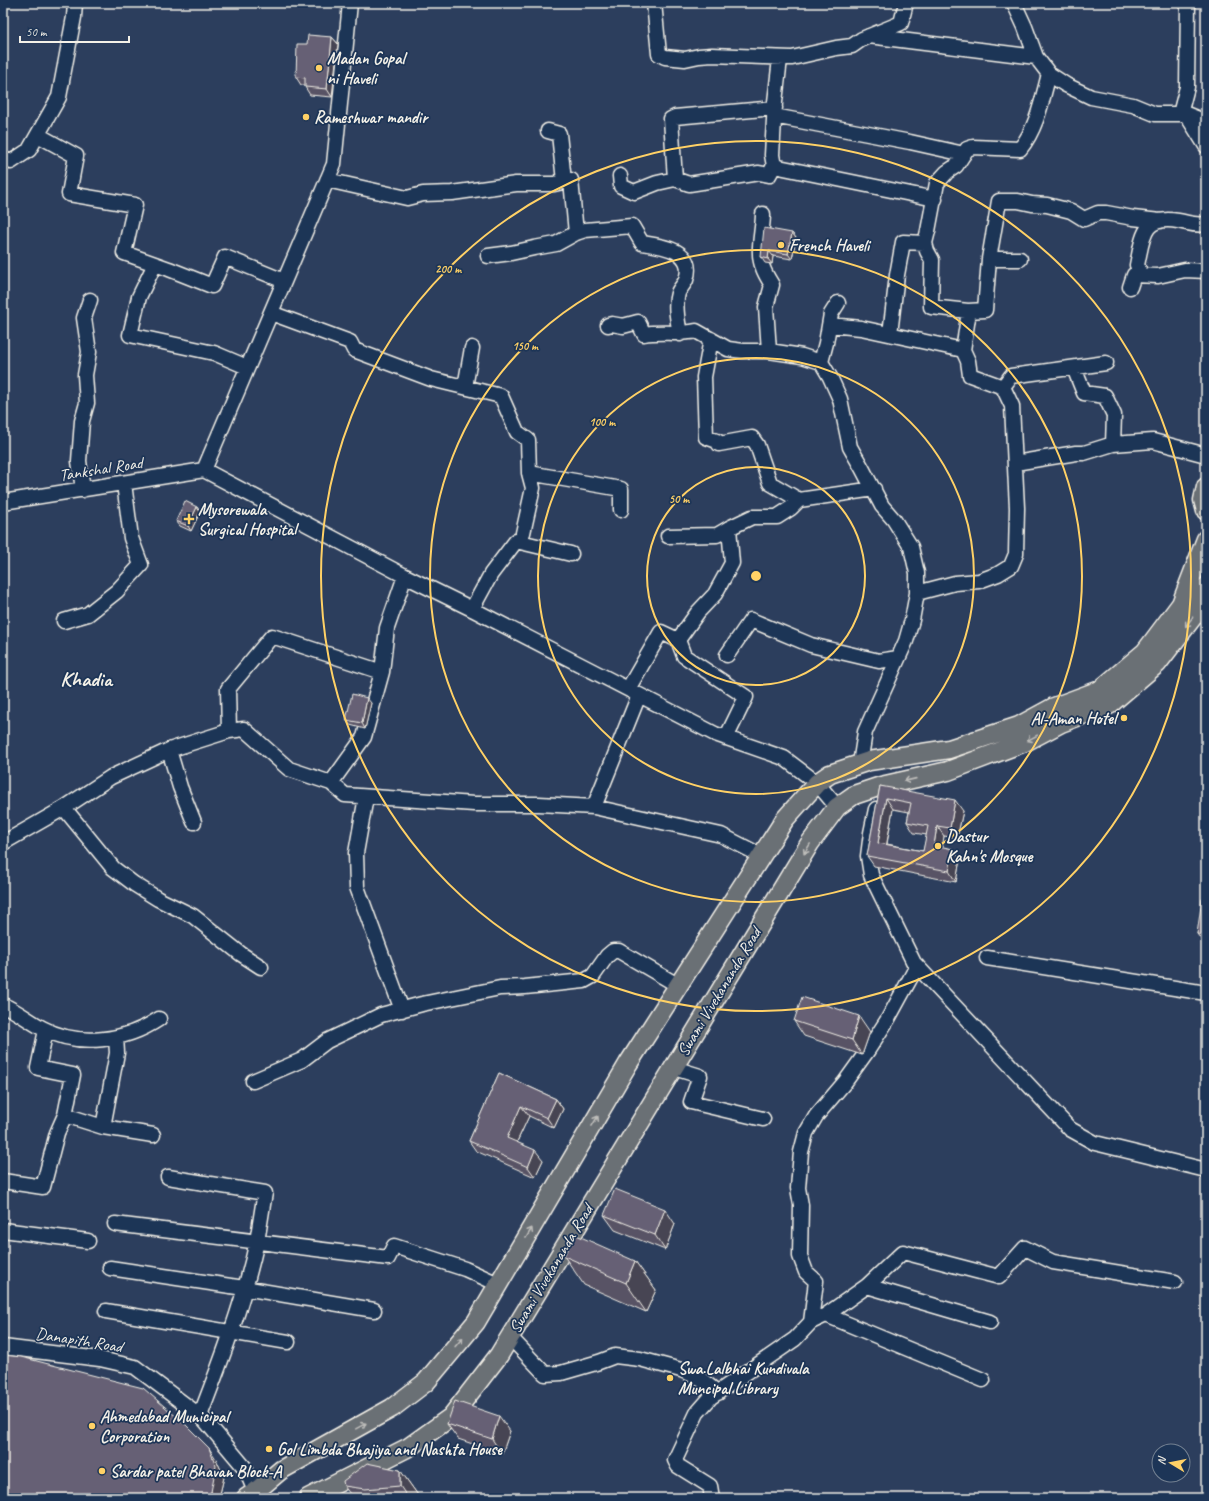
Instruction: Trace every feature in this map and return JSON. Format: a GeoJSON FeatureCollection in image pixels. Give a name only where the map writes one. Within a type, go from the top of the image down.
{"type":"FeatureCollection","features":[{"type":"Feature","properties":{"kind":"main road"},"geometry":{"type":"LineString","coordinates":[[1206,487],[1203,500],[1206,511]]}},
{"type":"Feature","properties":{"kind":"main road"},"geometry":{"type":"LineString","coordinates":[[253,1496],[280,1470],[392,1408],[426,1382],[476,1322],[628,1064],[785,819],[817,783],[830,774],[868,761],[949,748],[1019,726],[1054,707],[1100,690],[1145,652],[1181,604],[1206,539]]}},
{"type":"Feature","properties":{"kind":"main road","name":"Swami Vivekananda Road"},"geometry":{"type":"LineString","coordinates":[[308,1498],[409,1447],[452,1417],[510,1338],[810,843],[837,807],[854,795],[881,786],[948,771],[1024,742],[1061,723],[1109,705],[1157,664],[1196,613],[1206,587]]}},
{"type":"Feature","properties":{"kind":"street"},"geometry":{"type":"LineString","coordinates":[[3,158],[11,162],[30,150],[59,97],[74,17],[74,3]]}},
{"type":"Feature","properties":{"kind":"street"},"geometry":{"type":"LineString","coordinates":[[350,3],[334,164],[204,470],[405,576],[715,734],[784,758],[817,783],[837,807]]}},
{"type":"Feature","properties":{"kind":"street"},"geometry":{"type":"LineString","coordinates":[[654,3],[659,54],[665,58],[685,59],[699,56],[736,55],[773,57],[780,59],[852,46],[868,36],[901,23],[906,3]]}},
{"type":"Feature","properties":{"kind":"street"},"geometry":{"type":"LineString","coordinates":[[1014,3],[1036,57],[1049,74],[1066,85],[1091,97],[1133,105],[1155,114],[1183,114],[1206,122]]}},
{"type":"Feature","properties":{"kind":"street"},"geometry":{"type":"LineString","coordinates":[[1188,3],[1187,87],[1183,114],[1206,146]]}},
{"type":"Feature","properties":{"kind":"street"},"geometry":{"type":"LineString","coordinates":[[868,36],[1036,57]]}},
{"type":"Feature","properties":{"kind":"street"},"geometry":{"type":"LineString","coordinates":[[620,176],[621,186],[634,192],[657,183],[675,179],[689,184],[759,173],[769,175],[774,166],[772,155],[774,112],[780,59]]}},
{"type":"Feature","properties":{"kind":"street"},"geometry":{"type":"LineString","coordinates":[[1049,74],[1041,105],[1029,138],[1020,149],[973,147],[967,149],[956,166],[947,172],[938,183],[925,243],[926,251],[932,260],[931,307],[969,311],[985,310],[995,199],[1047,205],[1071,211],[1084,219],[1098,213],[1106,213],[1133,218],[1177,221],[1195,226],[1206,224]]}},
{"type":"Feature","properties":{"kind":"street"},"geometry":{"type":"LineString","coordinates":[[675,179],[671,119],[675,117],[774,112],[964,154]]}},
{"type":"Feature","properties":{"kind":"street"},"geometry":{"type":"LineString","coordinates":[[548,131],[559,134],[564,181]]}},
{"type":"Feature","properties":{"kind":"street"},"geometry":{"type":"LineString","coordinates":[[38,135],[76,156],[69,194],[135,204],[124,253],[212,286],[225,256],[284,281]]}},
{"type":"Feature","properties":{"kind":"street"},"geometry":{"type":"LineString","coordinates":[[774,166],[935,199]]}},
{"type":"Feature","properties":{"kind":"street"},"geometry":{"type":"LineString","coordinates":[[327,180],[407,198],[423,194],[452,193],[516,184],[554,184],[571,180],[576,233]]}},
{"type":"Feature","properties":{"kind":"street"},"geometry":{"type":"LineString","coordinates":[[763,214],[769,232],[760,248],[762,267],[772,286],[766,307],[769,351]]}},
{"type":"Feature","properties":{"kind":"street"},"geometry":{"type":"LineString","coordinates":[[1142,274],[1137,265],[1145,233],[1149,225],[1160,221]]}},
{"type":"Feature","properties":{"kind":"street"},"geometry":{"type":"LineString","coordinates":[[488,256],[556,244],[576,233],[586,230],[632,226],[642,243],[664,246],[679,252],[688,266],[686,280],[678,293],[677,303],[680,334]]}},
{"type":"Feature","properties":{"kind":"street"},"geometry":{"type":"LineString","coordinates":[[890,334],[897,275],[903,242],[925,243]]}},
{"type":"Feature","properties":{"kind":"street"},"geometry":{"type":"LineString","coordinates":[[989,259],[1020,259]]}},
{"type":"Feature","properties":{"kind":"street"},"geometry":{"type":"LineString","coordinates":[[155,264],[140,297],[130,334],[214,353],[247,368]]}},
{"type":"Feature","properties":{"kind":"street"},"geometry":{"type":"LineString","coordinates":[[1130,287],[1134,275],[1142,274],[1158,276],[1185,270],[1206,271]]}},
{"type":"Feature","properties":{"kind":"street"},"geometry":{"type":"LineString","coordinates":[[83,490],[79,461],[82,421],[87,402],[86,375],[89,352],[84,318],[90,300]]}},
{"type":"Feature","properties":{"kind":"street"},"geometry":{"type":"LineString","coordinates":[[821,362],[832,314],[838,303]]}},
{"type":"Feature","properties":{"kind":"street"},"geometry":{"type":"LineString","coordinates":[[917,593],[954,583],[979,581],[998,574],[1011,566],[1016,554],[1017,508],[1012,406],[1003,387],[970,374],[968,361],[963,350],[969,311]]}},
{"type":"Feature","properties":{"kind":"street"},"geometry":{"type":"LineString","coordinates":[[271,313],[350,342],[354,350],[431,379],[501,396],[517,432],[528,440],[529,473],[533,488],[523,533]]}},
{"type":"Feature","properties":{"kind":"street"},"geometry":{"type":"LineString","coordinates":[[608,325],[612,324],[623,326],[638,322],[644,334],[654,332],[660,334],[680,334],[696,331],[728,349],[743,352],[769,351],[802,356],[821,362],[830,377],[840,399],[850,447],[882,506],[894,520],[911,547],[917,572],[917,593],[906,641],[865,732],[860,764]]}},
{"type":"Feature","properties":{"kind":"street"},"geometry":{"type":"LineString","coordinates":[[830,325],[861,328],[963,350]]}},
{"type":"Feature","properties":{"kind":"street"},"geometry":{"type":"LineString","coordinates":[[711,339],[704,377],[706,437],[717,441],[719,444],[752,438],[757,445],[770,483],[799,500]]}},
{"type":"Feature","properties":{"kind":"street"},"geometry":{"type":"LineString","coordinates":[[465,387],[472,348]]}},
{"type":"Feature","properties":{"kind":"street"},"geometry":{"type":"LineString","coordinates":[[1003,387],[1011,376],[1106,363]]}},
{"type":"Feature","properties":{"kind":"street"},"geometry":{"type":"LineString","coordinates":[[1074,368],[1084,393],[1105,396],[1114,414],[1113,444]]}},
{"type":"Feature","properties":{"kind":"street"},"geometry":{"type":"LineString","coordinates":[[1015,463],[1084,453],[1113,444],[1153,441],[1206,455]]}},
{"type":"Feature","properties":{"kind":"street","name":"Tankshal Road"},"geometry":{"type":"LineString","coordinates":[[3,502],[204,470]]}},
{"type":"Feature","properties":{"kind":"street"},"geometry":{"type":"LineString","coordinates":[[529,473],[621,489],[621,510]]}},
{"type":"Feature","properties":{"kind":"street"},"geometry":{"type":"LineString","coordinates":[[64,621],[88,614],[117,590],[141,565],[132,538],[124,483]]}},
{"type":"Feature","properties":{"kind":"street"},"geometry":{"type":"LineString","coordinates":[[668,536],[717,536],[729,528],[752,517],[777,516],[791,508],[799,500],[874,489]]}},
{"type":"Feature","properties":{"kind":"street"},"geometry":{"type":"LineString","coordinates":[[678,640],[698,612],[715,594],[732,563],[729,528]]}},
{"type":"Feature","properties":{"kind":"street"},"geometry":{"type":"LineString","coordinates":[[472,609],[491,574],[516,542],[571,554]]}},
{"type":"Feature","properties":{"kind":"street"},"geometry":{"type":"LineString","coordinates":[[331,783],[364,737],[382,672],[387,628],[405,576]]}},
{"type":"Feature","properties":{"kind":"street"},"geometry":{"type":"LineString","coordinates":[[727,655],[750,620],[811,645],[879,661],[898,658]]}},
{"type":"Feature","properties":{"kind":"street"},"geometry":{"type":"LineString","coordinates":[[594,807],[633,692],[661,632],[678,640],[684,656],[746,696],[726,738]]}},
{"type":"Feature","properties":{"kind":"street"},"geometry":{"type":"LineString","coordinates":[[229,731],[228,689],[272,636],[382,672]]}},
{"type":"Feature","properties":{"kind":"street"},"geometry":{"type":"LineString","coordinates":[[3,843],[64,808],[111,777],[169,750],[229,731],[244,729],[289,770],[331,783],[345,795],[474,804],[539,804],[594,807],[722,835],[762,856]]}},
{"type":"Feature","properties":{"kind":"street"},"geometry":{"type":"LineString","coordinates":[[169,750],[180,787],[194,822]]}},
{"type":"Feature","properties":{"kind":"street"},"geometry":{"type":"LineString","coordinates":[[881,786],[870,833],[868,856],[870,875],[917,966],[1070,1129],[1095,1143],[1206,1170]]}},
{"type":"Feature","properties":{"kind":"street"},"geometry":{"type":"LineString","coordinates":[[366,796],[356,853],[357,887],[402,1010]]}},
{"type":"Feature","properties":{"kind":"street"},"geometry":{"type":"LineString","coordinates":[[64,808],[113,868],[134,884],[158,899],[194,916],[241,954],[261,967]]}},
{"type":"Feature","properties":{"kind":"street"},"geometry":{"type":"LineString","coordinates":[[253,1081],[302,1060],[326,1041],[381,1015],[422,1004],[500,988],[540,986],[584,981],[593,976],[607,956],[613,951],[619,950],[679,986]]}},
{"type":"Feature","properties":{"kind":"street"},"geometry":{"type":"LineString","coordinates":[[987,958],[1206,993]]}},
{"type":"Feature","properties":{"kind":"street"},"geometry":{"type":"LineString","coordinates":[[811,1322],[816,1282],[806,1272],[800,1256],[801,1205],[798,1188],[801,1152],[806,1134],[816,1116],[845,1082],[868,1050],[888,1019],[917,966]]}},
{"type":"Feature","properties":{"kind":"street"},"geometry":{"type":"LineString","coordinates":[[3,1005],[18,1012],[46,1030],[68,1038],[79,1039],[108,1039],[146,1027],[159,1019]]}},
{"type":"Feature","properties":{"kind":"street"},"geometry":{"type":"LineString","coordinates":[[3,1181],[43,1187],[57,1133],[65,1115],[72,1075],[38,1068],[46,1030]]}},
{"type":"Feature","properties":{"kind":"street"},"geometry":{"type":"LineString","coordinates":[[103,1127],[117,1053],[116,1037]]}},
{"type":"Feature","properties":{"kind":"street"},"geometry":{"type":"LineString","coordinates":[[674,1068],[700,1076],[691,1102],[763,1119]]}},
{"type":"Feature","properties":{"kind":"street"},"geometry":{"type":"LineString","coordinates":[[65,1115],[103,1127],[154,1135]]}},
{"type":"Feature","properties":{"kind":"street"},"geometry":{"type":"LineString","coordinates":[[168,1177],[265,1193],[257,1242],[232,1332],[200,1416]]}},
{"type":"Feature","properties":{"kind":"street"},"geometry":{"type":"LineString","coordinates":[[116,1224],[388,1258],[394,1246],[466,1269],[498,1284]]}},
{"type":"Feature","properties":{"kind":"street"},"geometry":{"type":"LineString","coordinates":[[3,1230],[88,1241]]}},
{"type":"Feature","properties":{"kind":"street"},"geometry":{"type":"LineString","coordinates":[[712,1498],[710,1486],[678,1466],[675,1460],[697,1413],[711,1397],[795,1338],[811,1322],[826,1315],[867,1286],[903,1252],[999,1278],[1025,1248],[1053,1262],[1175,1282]]}},
{"type":"Feature","properties":{"kind":"street"},"geometry":{"type":"LineString","coordinates":[[110,1268],[244,1288],[374,1310]]}},
{"type":"Feature","properties":{"kind":"street"},"geometry":{"type":"LineString","coordinates":[[867,1286],[990,1322]]}},
{"type":"Feature","properties":{"kind":"street"},"geometry":{"type":"LineString","coordinates":[[106,1311],[288,1342]]}},
{"type":"Feature","properties":{"kind":"street"},"geometry":{"type":"LineString","coordinates":[[826,1315],[983,1380]]}},
{"type":"Feature","properties":{"kind":"street"},"geometry":{"type":"LineString","coordinates":[[510,1338],[546,1374],[561,1373],[614,1356],[640,1359],[681,1370],[698,1377],[718,1393]]}},
{"type":"Feature","properties":{"kind":"street","name":"Danapith Road"},"geometry":{"type":"LineString","coordinates":[[3,1347],[100,1359],[135,1367],[200,1416],[245,1468],[253,1496]]}},
{"type":"Feature","properties":{"kind":"building","name":"Madan Gopal ni Haveli"},"geometry":{"type":"Polygon","coordinates":[[[308,35],[332,37],[327,89],[305,87],[305,78],[296,77],[297,44],[307,44],[308,35]]]}},
{"type":"Feature","properties":{"kind":"building","name":"French Haveli"},"geometry":{"type":"Polygon","coordinates":[[[764,228],[792,233],[788,254],[769,251],[768,259],[761,257],[764,228]]]}},
{"type":"Feature","properties":{"kind":"building"},"geometry":{"type":"Polygon","coordinates":[[[185,501],[197,507],[188,526],[176,521],[185,501]]]}},
{"type":"Feature","properties":{"kind":"building"},"geometry":{"type":"Polygon","coordinates":[[[352,694],[367,698],[362,723],[346,720],[352,694]]]}},
{"type":"Feature","properties":{"kind":"building"},"geometry":{"type":"Polygon","coordinates":[[[880,786],[955,800],[950,828],[937,826],[934,845],[953,849],[949,871],[867,856],[880,786]],[[886,798],[878,843],[923,851],[928,826],[907,822],[911,803],[886,798]]]}},
{"type":"Feature","properties":{"kind":"building"},"geometry":{"type":"Polygon","coordinates":[[[1202,899],[1206,899],[1206,935],[1197,934],[1202,899]]]}},
{"type":"Feature","properties":{"kind":"building"},"geometry":{"type":"Polygon","coordinates":[[[802,997],[859,1016],[852,1040],[794,1021],[802,997]]]}},
{"type":"Feature","properties":{"kind":"building"},"geometry":{"type":"Polygon","coordinates":[[[499,1073],[556,1099],[547,1118],[521,1106],[507,1138],[535,1150],[528,1167],[469,1141],[499,1073]]]}},
{"type":"Feature","properties":{"kind":"building"},"geometry":{"type":"Polygon","coordinates":[[[615,1189],[665,1209],[655,1235],[604,1215],[615,1189]]]}},
{"type":"Feature","properties":{"kind":"building"},"geometry":{"type":"Polygon","coordinates":[[[574,1234],[635,1261],[626,1283],[564,1256],[574,1234]]]}},
{"type":"Feature","properties":{"kind":"building","name":"Ahmedabad Municipal Corporation"},"geometry":{"type":"Polygon","coordinates":[[[3,1355],[21,1357],[143,1388],[186,1425],[209,1448],[216,1466],[211,1492],[204,1498],[3,1498],[3,1355]]]}},
{"type":"Feature","properties":{"kind":"building"},"geometry":{"type":"Polygon","coordinates":[[[455,1401],[499,1416],[492,1439],[447,1424],[455,1401]]]}},
{"type":"Feature","properties":{"kind":"building"},"geometry":{"type":"Polygon","coordinates":[[[367,1463],[400,1470],[400,1486],[365,1489],[344,1486],[343,1481],[367,1463]]]}},
{"type":"Feature","properties":{"kind":"place","name":"Madan Gopal ni Haveli"},"geometry":{"type":"Point","coordinates":[319,68]}},
{"type":"Feature","properties":{"kind":"place","name":"Rameshwar mandir"},"geometry":{"type":"Point","coordinates":[306,117]}},
{"type":"Feature","properties":{"kind":"place","name":"French Haveli"},"geometry":{"type":"Point","coordinates":[781,245]}},
{"type":"Feature","properties":{"kind":"place","name":"Mysorewala Surgical Hospital"},"geometry":{"type":"Point","coordinates":[189,519]}},
{"type":"Feature","properties":{"kind":"place","name":"Al-Aman Hotel"},"geometry":{"type":"Point","coordinates":[1124,718]}},
{"type":"Feature","properties":{"kind":"place","name":"Dastur Kahn's Mosque"},"geometry":{"type":"Point","coordinates":[938,846]}},
{"type":"Feature","properties":{"kind":"place","name":"Swa.Lalbhai Kundivala Muncipal Library"},"geometry":{"type":"Point","coordinates":[670,1378]}},
{"type":"Feature","properties":{"kind":"place","name":"Ahmedabad Municipal Corporation"},"geometry":{"type":"Point","coordinates":[92,1426]}},
{"type":"Feature","properties":{"kind":"place","name":"Gol Limbda Bhajiya and Nashta House"},"geometry":{"type":"Point","coordinates":[269,1449]}},
{"type":"Feature","properties":{"kind":"place","name":"Sardar patel Bhavan Block-A"},"geometry":{"type":"Point","coordinates":[102,1471]}},
{"type":"Feature","properties":{"kind":"district","name":"Khadia"},"geometry":{"type":"Point","coordinates":[86,679]}}]}
